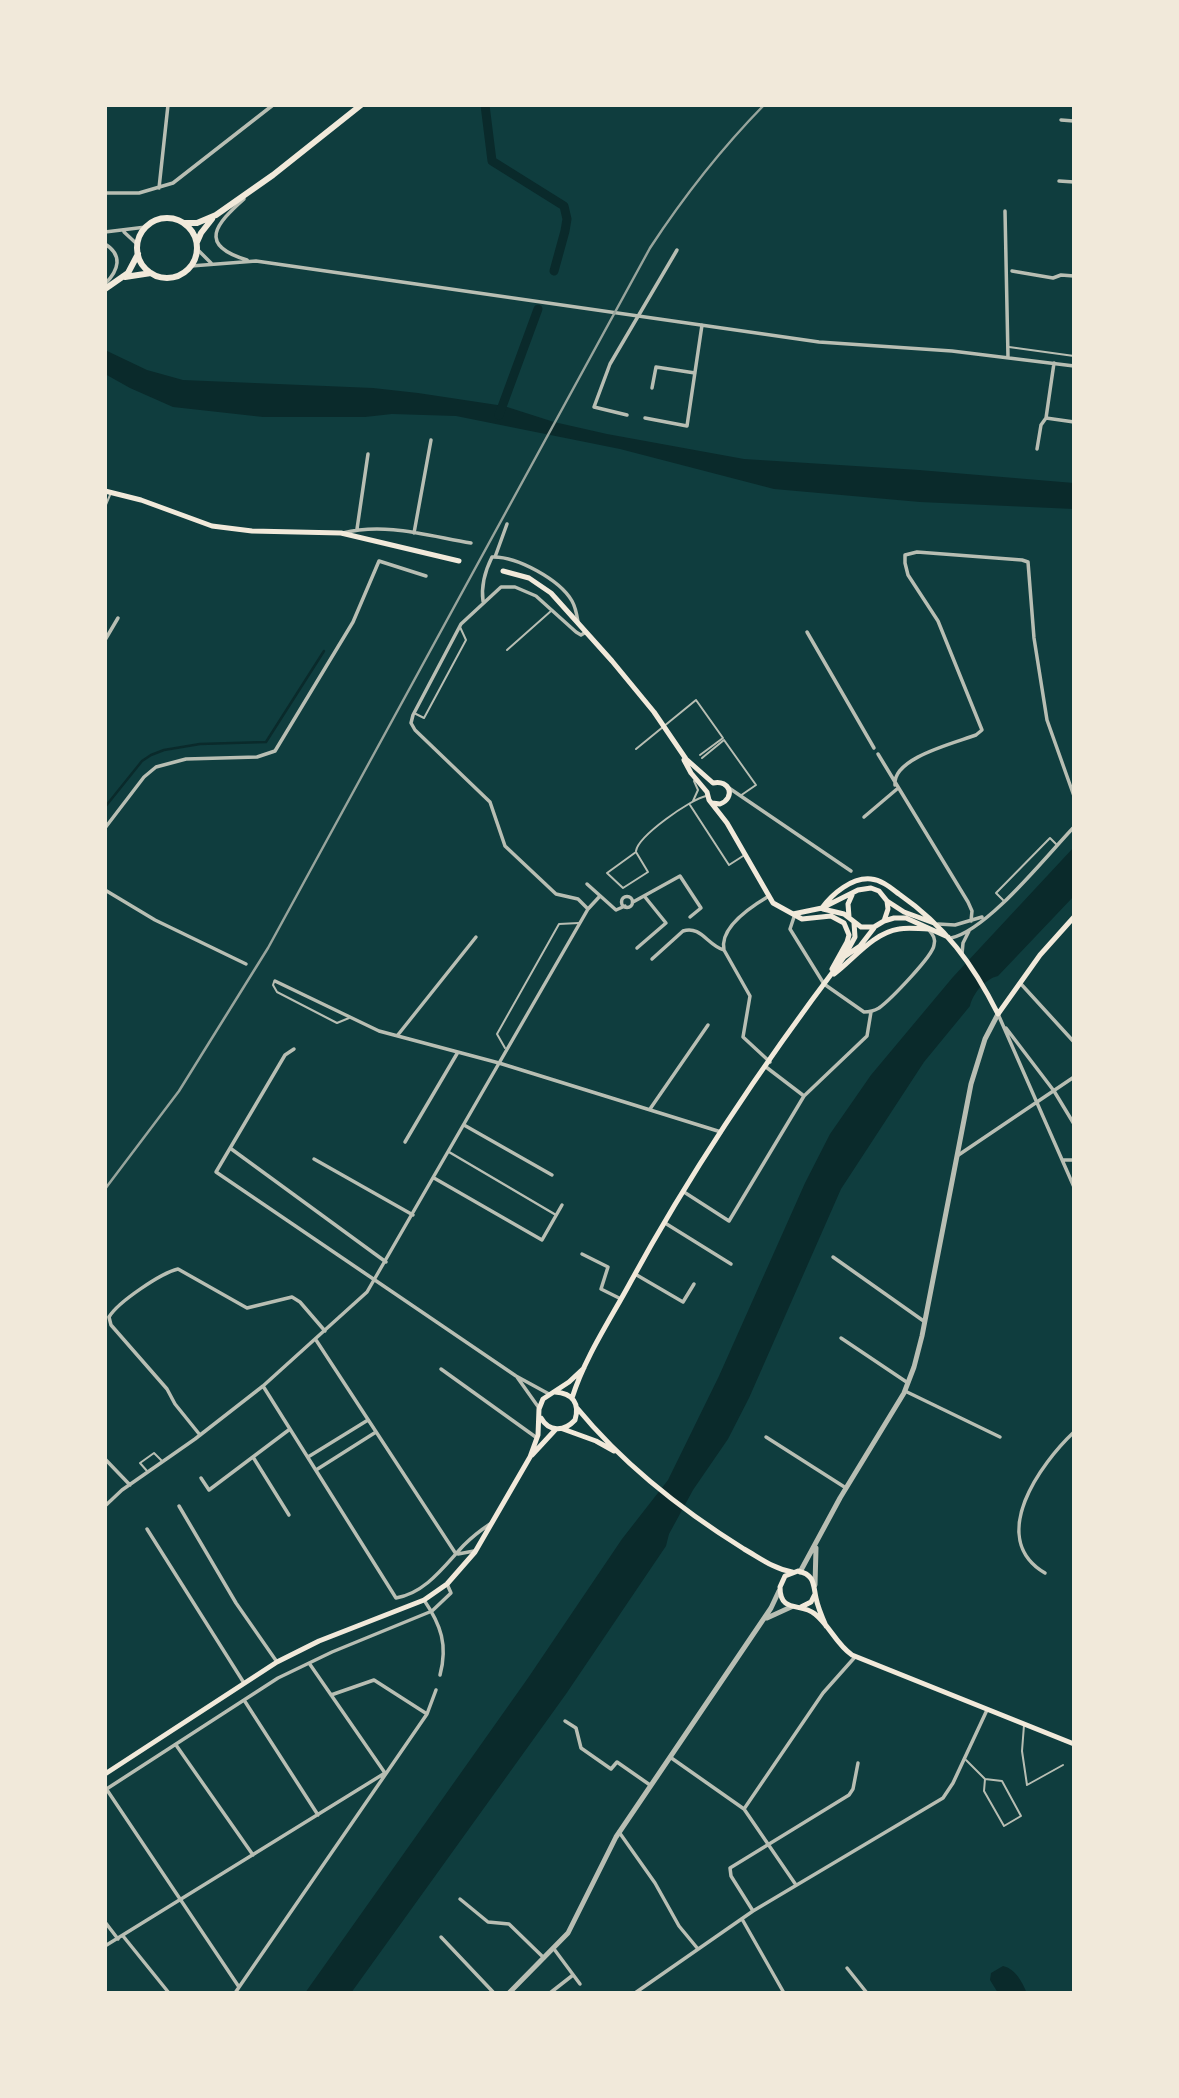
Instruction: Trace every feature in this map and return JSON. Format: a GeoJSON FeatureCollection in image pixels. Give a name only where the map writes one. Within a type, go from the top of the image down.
{"type":"FeatureCollection","features":[{"type":"Feature","properties":{"kind":"main road"},"geometry":{"type":"LineString","coordinates":[[216,215],[201,233],[191,266],[183,273],[172,277],[159,276],[151,273],[141,263],[138,245],[146,227],[164,219],[197,223],[216,215],[361,105]]}},
{"type":"Feature","properties":{"kind":"main road"},"geometry":{"type":"LineString","coordinates":[[184,223],[191,230],[196,246]]}},
{"type":"Feature","properties":{"kind":"main road"},"geometry":{"type":"LineString","coordinates":[[105,289],[123,278],[138,254]]}},
{"type":"Feature","properties":{"kind":"main road"},"geometry":{"type":"LineString","coordinates":[[123,278],[151,273]]}},
{"type":"Feature","properties":{"kind":"main road"},"geometry":{"type":"LineString","coordinates":[[108,491],[219,527],[252,531],[341,533],[459,561]]}},
{"type":"Feature","properties":{"kind":"main road"},"geometry":{"type":"LineString","coordinates":[[503,571],[537,582],[551,593],[579,624],[619,669],[664,727],[691,773],[727,823]]}},
{"type":"Feature","properties":{"kind":"main road"},"geometry":{"type":"LineString","coordinates":[[674,743],[693,767],[713,783],[722,782],[729,788],[729,797],[720,804],[712,803]]}},
{"type":"Feature","properties":{"kind":"main road"},"geometry":{"type":"LineString","coordinates":[[707,794],[713,783]]}},
{"type":"Feature","properties":{"kind":"main road"},"geometry":{"type":"LineString","coordinates":[[720,804],[744,855],[773,903],[802,919],[831,916],[844,923],[849,935],[848,942],[826,981]]}},
{"type":"Feature","properties":{"kind":"main road"},"geometry":{"type":"LineString","coordinates":[[822,908],[830,897],[854,882],[875,880],[915,905],[951,938],[998,1014],[1019,983],[1074,917]]}},
{"type":"Feature","properties":{"kind":"main road"},"geometry":{"type":"LineString","coordinates":[[786,912],[799,913],[822,908],[862,888],[875,889],[882,893],[887,901],[888,909],[884,921]]}},
{"type":"Feature","properties":{"kind":"main road"},"geometry":{"type":"LineString","coordinates":[[849,917],[848,904],[855,892]]}},
{"type":"Feature","properties":{"kind":"main road"},"geometry":{"type":"LineString","coordinates":[[887,901],[912,916],[938,924]]}},
{"type":"Feature","properties":{"kind":"main road"},"geometry":{"type":"LineString","coordinates":[[822,908],[838,911],[861,927],[874,928]]}},
{"type":"Feature","properties":{"kind":"main road"},"geometry":{"type":"LineString","coordinates":[[844,957],[860,946],[874,928],[884,921],[906,918],[951,938]]}},
{"type":"Feature","properties":{"kind":"main road"},"geometry":{"type":"LineString","coordinates":[[572,1398],[584,1368],[663,1222],[721,1132],[844,957],[855,937],[854,923]]}},
{"type":"Feature","properties":{"kind":"main road"},"geometry":{"type":"LineString","coordinates":[[826,981],[877,938],[890,931],[902,928],[929,929]]}},
{"type":"Feature","properties":{"kind":"main road"},"geometry":{"type":"LineString","coordinates":[[105,1774],[277,1662],[319,1641],[424,1600],[447,1584],[475,1552],[530,1457],[537,1438],[541,1418],[539,1409],[543,1399],[584,1368]]}},
{"type":"Feature","properties":{"kind":"main road"},"geometry":{"type":"LineString","coordinates":[[552,1393],[564,1392],[572,1398],[577,1408],[623,1457],[698,1519],[769,1564],[811,1577],[826,1626]]}},
{"type":"Feature","properties":{"kind":"main road"},"geometry":{"type":"LineString","coordinates":[[530,1457],[559,1429],[575,1420],[577,1408]]}},
{"type":"Feature","properties":{"kind":"main road"},"geometry":{"type":"LineString","coordinates":[[541,1418],[547,1425],[596,1441],[623,1457]]}},
{"type":"Feature","properties":{"kind":"main road"},"geometry":{"type":"LineString","coordinates":[[769,1564],[781,1582]]}},
{"type":"Feature","properties":{"kind":"main road"},"geometry":{"type":"LineString","coordinates":[[797,1572],[785,1576],[781,1582],[779,1591],[783,1601],[813,1612],[837,1642],[855,1657],[1074,1744]]}},
{"type":"Feature","properties":{"kind":"main road"},"geometry":{"type":"LineString","coordinates":[[801,1608],[811,1602],[815,1594]]}},
{"type":"Feature","properties":{"kind":"street"},"geometry":{"type":"LineString","coordinates":[[159,188],[168,105]]}},
{"type":"Feature","properties":{"kind":"street"},"geometry":{"type":"LineString","coordinates":[[105,192],[132,193],[159,188],[184,176],[273,105]]}},
{"type":"Feature","properties":{"kind":"street"},"geometry":{"type":"LineString","coordinates":[[1061,120],[1074,121]]}},
{"type":"Feature","properties":{"kind":"street"},"geometry":{"type":"LineString","coordinates":[[1059,181],[1074,182]]}},
{"type":"Feature","properties":{"kind":"street"},"geometry":{"type":"LineString","coordinates":[[249,261],[224,250],[217,241],[216,234],[224,217],[257,186]]}},
{"type":"Feature","properties":{"kind":"street"},"geometry":{"type":"LineString","coordinates":[[1005,211],[1008,357]]}},
{"type":"Feature","properties":{"kind":"street"},"geometry":{"type":"LineString","coordinates":[[105,232],[146,227]]}},
{"type":"Feature","properties":{"kind":"street"},"geometry":{"type":"LineString","coordinates":[[122,230],[138,245]]}},
{"type":"Feature","properties":{"kind":"street"},"geometry":{"type":"LineString","coordinates":[[105,244],[115,252],[118,263],[113,276],[105,284]]}},
{"type":"Feature","properties":{"kind":"street"},"geometry":{"type":"LineString","coordinates":[[196,246],[212,264]]}},
{"type":"Feature","properties":{"kind":"street"},"geometry":{"type":"LineString","coordinates":[[627,415],[594,407],[610,364],[677,250]]}},
{"type":"Feature","properties":{"kind":"street"},"geometry":{"type":"LineString","coordinates":[[191,266],[249,261],[831,343],[1008,357],[1074,366]]}},
{"type":"Feature","properties":{"kind":"street"},"geometry":{"type":"LineString","coordinates":[[1012,271],[1053,278],[1061,275],[1074,276]]}},
{"type":"Feature","properties":{"kind":"street"},"geometry":{"type":"LineString","coordinates":[[645,418],[687,426],[702,325]]}},
{"type":"Feature","properties":{"kind":"street"},"geometry":{"type":"LineString","coordinates":[[1037,449],[1041,425],[1046,418],[1054,363]]}},
{"type":"Feature","properties":{"kind":"street"},"geometry":{"type":"LineString","coordinates":[[652,388],[656,367],[695,373]]}},
{"type":"Feature","properties":{"kind":"street"},"geometry":{"type":"LineString","coordinates":[[1046,418],[1074,422]]}},
{"type":"Feature","properties":{"kind":"street"},"geometry":{"type":"LineString","coordinates":[[414,533],[431,440]]}},
{"type":"Feature","properties":{"kind":"street"},"geometry":{"type":"LineString","coordinates":[[357,529],[368,454]]}},
{"type":"Feature","properties":{"kind":"street"},"geometry":{"type":"LineString","coordinates":[[483,601],[482,588],[507,524]]}},
{"type":"Feature","properties":{"kind":"street"},"geometry":{"type":"LineString","coordinates":[[341,533],[382,528],[471,542]]}},
{"type":"Feature","properties":{"kind":"street"},"geometry":{"type":"LineString","coordinates":[[864,817],[896,787],[896,775],[905,764],[976,735],[982,730],[938,621],[906,569],[905,555],[917,552],[1022,559],[1028,562],[1034,638],[1046,720],[1074,796]]}},
{"type":"Feature","properties":{"kind":"street"},"geometry":{"type":"LineString","coordinates":[[493,558],[529,567],[542,574],[573,603],[579,624]]}},
{"type":"Feature","properties":{"kind":"street"},"geometry":{"type":"LineString","coordinates":[[105,828],[144,777],[156,766],[195,758],[257,757],[275,751],[353,622],[379,561],[426,576]]}},
{"type":"Feature","properties":{"kind":"street"},"geometry":{"type":"LineString","coordinates":[[586,632],[581,635],[576,632],[530,592],[511,586],[501,587],[483,601],[460,626],[411,723],[415,730],[490,802],[505,846],[556,894],[578,898],[588,909]]}},
{"type":"Feature","properties":{"kind":"street"},"geometry":{"type":"LineString","coordinates":[[105,640],[118,618]]}},
{"type":"Feature","properties":{"kind":"street"},"geometry":{"type":"LineString","coordinates":[[807,632],[874,747]]}},
{"type":"Feature","properties":{"kind":"street"},"geometry":{"type":"LineString","coordinates":[[877,754],[968,902],[971,921]]}},
{"type":"Feature","properties":{"kind":"street"},"geometry":{"type":"LineString","coordinates":[[729,788],[851,871]]}},
{"type":"Feature","properties":{"kind":"street"},"geometry":{"type":"LineString","coordinates":[[729,797],[740,797]]}},
{"type":"Feature","properties":{"kind":"street"},"geometry":{"type":"LineString","coordinates":[[951,938],[970,929],[1004,901],[1074,827]]}},
{"type":"Feature","properties":{"kind":"street"},"geometry":{"type":"LineString","coordinates":[[587,884],[615,910],[630,906],[681,877],[701,908],[690,917]]}},
{"type":"Feature","properties":{"kind":"street"},"geometry":{"type":"LineString","coordinates":[[105,890],[167,926],[246,964]]}},
{"type":"Feature","properties":{"kind":"street"},"geometry":{"type":"LineString","coordinates":[[105,1506],[263,1386],[360,1300],[375,1282],[588,909],[600,896]]}},
{"type":"Feature","properties":{"kind":"street"},"geometry":{"type":"LineString","coordinates":[[625,906],[622,902],[626,896],[631,897],[633,902]]}},
{"type":"Feature","properties":{"kind":"street"},"geometry":{"type":"LineString","coordinates":[[769,896],[746,909],[738,917],[724,940],[724,950],[750,996],[743,1037],[804,1096]]}},
{"type":"Feature","properties":{"kind":"street"},"geometry":{"type":"LineString","coordinates":[[637,948],[666,923],[645,897]]}},
{"type":"Feature","properties":{"kind":"street"},"geometry":{"type":"LineString","coordinates":[[938,924],[955,925],[990,913]]}},
{"type":"Feature","properties":{"kind":"street"},"geometry":{"type":"LineString","coordinates":[[794,916],[790,929],[826,981],[857,1009],[871,1012],[881,1006],[928,957],[934,946],[933,935],[929,929]]}},
{"type":"Feature","properties":{"kind":"street"},"geometry":{"type":"LineString","coordinates":[[652,959],[683,931],[690,929],[724,950]]}},
{"type":"Feature","properties":{"kind":"street"},"geometry":{"type":"LineString","coordinates":[[964,958],[963,943],[970,929]]}},
{"type":"Feature","properties":{"kind":"street"},"geometry":{"type":"LineString","coordinates":[[397,1036],[476,937]]}},
{"type":"Feature","properties":{"kind":"street"},"geometry":{"type":"LineString","coordinates":[[275,981],[349,1018],[397,1036],[499,1063],[721,1132]]}},
{"type":"Feature","properties":{"kind":"street"},"geometry":{"type":"LineString","coordinates":[[1019,983],[1074,1042]]}},
{"type":"Feature","properties":{"kind":"street"},"geometry":{"type":"LineString","coordinates":[[682,1190],[729,1221],[804,1096],[864,1040],[870,1027],[871,1012]]}},
{"type":"Feature","properties":{"kind":"street"},"geometry":{"type":"LineString","coordinates":[[998,1014],[1074,1187]]}},
{"type":"Feature","properties":{"kind":"street"},"geometry":{"type":"LineString","coordinates":[[797,1572],[908,1383],[925,1322],[974,1074],[985,1040],[998,1014]]}},
{"type":"Feature","properties":{"kind":"street"},"geometry":{"type":"LineString","coordinates":[[1003,1024],[1054,1091],[1074,1124]]}},
{"type":"Feature","properties":{"kind":"street"},"geometry":{"type":"LineString","coordinates":[[650,1109],[708,1025]]}},
{"type":"Feature","properties":{"kind":"street"},"geometry":{"type":"LineString","coordinates":[[294,1049],[285,1055],[216,1172],[516,1376],[552,1393]]}},
{"type":"Feature","properties":{"kind":"street"},"geometry":{"type":"LineString","coordinates":[[405,1142],[458,1052]]}},
{"type":"Feature","properties":{"kind":"street"},"geometry":{"type":"LineString","coordinates":[[957,1156],[1074,1077]]}},
{"type":"Feature","properties":{"kind":"street"},"geometry":{"type":"LineString","coordinates":[[464,1125],[552,1175]]}},
{"type":"Feature","properties":{"kind":"street"},"geometry":{"type":"LineString","coordinates":[[230,1148],[386,1262]]}},
{"type":"Feature","properties":{"kind":"street"},"geometry":{"type":"LineString","coordinates":[[449,1152],[556,1215]]}},
{"type":"Feature","properties":{"kind":"street"},"geometry":{"type":"LineString","coordinates":[[314,1158],[413,1215]]}},
{"type":"Feature","properties":{"kind":"street"},"geometry":{"type":"LineString","coordinates":[[1063,1160],[1074,1160]]}},
{"type":"Feature","properties":{"kind":"street"},"geometry":{"type":"LineString","coordinates":[[434,1178],[542,1240],[562,1205]]}},
{"type":"Feature","properties":{"kind":"street"},"geometry":{"type":"LineString","coordinates":[[663,1222],[731,1264]]}},
{"type":"Feature","properties":{"kind":"street"},"geometry":{"type":"LineString","coordinates":[[582,1254],[608,1267],[601,1289],[621,1299]]}},
{"type":"Feature","properties":{"kind":"street"},"geometry":{"type":"LineString","coordinates":[[833,1257],[925,1322]]}},
{"type":"Feature","properties":{"kind":"street"},"geometry":{"type":"LineString","coordinates":[[200,1435],[175,1404],[167,1389],[111,1325],[108,1319],[111,1313],[141,1290],[178,1269],[247,1308],[292,1297],[300,1302],[325,1331]]}},
{"type":"Feature","properties":{"kind":"street"},"geometry":{"type":"LineString","coordinates":[[635,1274],[683,1302],[694,1284]]}},
{"type":"Feature","properties":{"kind":"street"},"geometry":{"type":"LineString","coordinates":[[841,1338],[908,1383]]}},
{"type":"Feature","properties":{"kind":"street"},"geometry":{"type":"LineString","coordinates":[[316,1340],[456,1554]]}},
{"type":"Feature","properties":{"kind":"street"},"geometry":{"type":"LineString","coordinates":[[441,1369],[537,1438]]}},
{"type":"Feature","properties":{"kind":"street"},"geometry":{"type":"LineString","coordinates":[[516,1376],[539,1409]]}},
{"type":"Feature","properties":{"kind":"street"},"geometry":{"type":"LineString","coordinates":[[263,1386],[396,1598],[407,1595],[437,1576],[471,1539],[493,1521]]}},
{"type":"Feature","properties":{"kind":"street"},"geometry":{"type":"LineString","coordinates":[[905,1391],[1000,1437]]}},
{"type":"Feature","properties":{"kind":"street"},"geometry":{"type":"LineString","coordinates":[[308,1457],[368,1420]]}},
{"type":"Feature","properties":{"kind":"street"},"geometry":{"type":"LineString","coordinates":[[201,1478],[209,1490],[290,1429]]}},
{"type":"Feature","properties":{"kind":"street"},"geometry":{"type":"LineString","coordinates":[[316,1470],[376,1432]]}},
{"type":"Feature","properties":{"kind":"street"},"geometry":{"type":"LineString","coordinates":[[1045,1573],[1034,1564],[1022,1545],[1021,1512],[1041,1470],[1053,1453],[1074,1433]]}},
{"type":"Feature","properties":{"kind":"street"},"geometry":{"type":"LineString","coordinates":[[766,1437],[846,1488]]}},
{"type":"Feature","properties":{"kind":"street"},"geometry":{"type":"LineString","coordinates":[[253,1457],[289,1515]]}},
{"type":"Feature","properties":{"kind":"street"},"geometry":{"type":"LineString","coordinates":[[105,1459],[130,1485]]}},
{"type":"Feature","properties":{"kind":"street"},"geometry":{"type":"LineString","coordinates":[[179,1506],[236,1602],[277,1662]]}},
{"type":"Feature","properties":{"kind":"street"},"geometry":{"type":"LineString","coordinates":[[147,1529],[244,1683]]}},
{"type":"Feature","properties":{"kind":"street"},"geometry":{"type":"LineString","coordinates":[[815,1585],[817,1542]]}},
{"type":"Feature","properties":{"kind":"street"},"geometry":{"type":"LineString","coordinates":[[456,1554],[475,1552]]}},
{"type":"Feature","properties":{"kind":"street"},"geometry":{"type":"LineString","coordinates":[[239,1987],[105,1789],[278,1678],[432,1611],[451,1593],[447,1584]]}},
{"type":"Feature","properties":{"kind":"street"},"geometry":{"type":"LineString","coordinates":[[509,1993],[554,1949],[573,1925],[619,1832],[771,1608],[779,1591]]}},
{"type":"Feature","properties":{"kind":"street"},"geometry":{"type":"LineString","coordinates":[[424,1600],[432,1611],[445,1651],[440,1675]]}},
{"type":"Feature","properties":{"kind":"street"},"geometry":{"type":"LineString","coordinates":[[757,1628],[771,1615],[791,1606]]}},
{"type":"Feature","properties":{"kind":"street"},"geometry":{"type":"LineString","coordinates":[[744,1809],[823,1693],[855,1657]]}},
{"type":"Feature","properties":{"kind":"street"},"geometry":{"type":"LineString","coordinates":[[309,1663],[385,1773]]}},
{"type":"Feature","properties":{"kind":"street"},"geometry":{"type":"LineString","coordinates":[[331,1695],[374,1680],[427,1714]]}},
{"type":"Feature","properties":{"kind":"street"},"geometry":{"type":"LineString","coordinates":[[235,1993],[427,1714],[436,1690]]}},
{"type":"Feature","properties":{"kind":"street"},"geometry":{"type":"LineString","coordinates":[[244,1700],[318,1815]]}},
{"type":"Feature","properties":{"kind":"street"},"geometry":{"type":"LineString","coordinates":[[635,1993],[753,1912],[940,1800],[950,1789],[987,1710]]}},
{"type":"Feature","properties":{"kind":"street"},"geometry":{"type":"LineString","coordinates":[[565,1721],[576,1728],[581,1748],[611,1769],[617,1762],[650,1785]]}},
{"type":"Feature","properties":{"kind":"street"},"geometry":{"type":"LineString","coordinates":[[176,1744],[253,1855]]}},
{"type":"Feature","properties":{"kind":"street"},"geometry":{"type":"LineString","coordinates":[[670,1757],[744,1809],[796,1885]]}},
{"type":"Feature","properties":{"kind":"street"},"geometry":{"type":"LineString","coordinates":[[753,1912],[731,1876],[730,1868],[849,1795],[853,1789],[858,1763]]}},
{"type":"Feature","properties":{"kind":"street"},"geometry":{"type":"LineString","coordinates":[[105,1946],[385,1773]]}},
{"type":"Feature","properties":{"kind":"street"},"geometry":{"type":"LineString","coordinates":[[619,1832],[655,1883],[679,1926],[698,1949]]}},
{"type":"Feature","properties":{"kind":"street"},"geometry":{"type":"LineString","coordinates":[[460,1899],[488,1922],[509,1924],[544,1958]]}},
{"type":"Feature","properties":{"kind":"street"},"geometry":{"type":"LineString","coordinates":[[742,1919],[784,1993]]}},
{"type":"Feature","properties":{"kind":"street"},"geometry":{"type":"LineString","coordinates":[[105,1922],[169,1993]]}},
{"type":"Feature","properties":{"kind":"street"},"geometry":{"type":"LineString","coordinates":[[441,1937],[494,1993]]}},
{"type":"Feature","properties":{"kind":"street"},"geometry":{"type":"LineString","coordinates":[[554,1949],[580,1984]]}},
{"type":"Feature","properties":{"kind":"street"},"geometry":{"type":"LineString","coordinates":[[847,1968],[867,1993]]}},
{"type":"Feature","properties":{"kind":"street"},"geometry":{"type":"LineString","coordinates":[[550,1993],[573,1975]]}},
{"type":"Feature","properties":{"kind":"lane"},"geometry":{"type":"LineString","coordinates":[[1008,346],[1074,356]]}},
{"type":"Feature","properties":{"kind":"lane"},"geometry":{"type":"LineString","coordinates":[[105,507],[108,491]]}},
{"type":"Feature","properties":{"kind":"lane"},"geometry":{"type":"LineString","coordinates":[[508,650],[552,610]]}},
{"type":"Feature","properties":{"kind":"lane"},"geometry":{"type":"LineString","coordinates":[[414,713],[424,718],[466,640],[460,626]]}},
{"type":"Feature","properties":{"kind":"lane"},"geometry":{"type":"LineString","coordinates":[[636,749],[696,700],[723,738],[701,757],[724,740],[756,785],[740,797]]}},
{"type":"Feature","properties":{"kind":"lane"},"geometry":{"type":"LineString","coordinates":[[683,758],[684,765],[698,788],[690,803]]}},
{"type":"Feature","properties":{"kind":"lane"},"geometry":{"type":"LineString","coordinates":[[636,852],[607,873],[623,888],[649,872],[636,852],[636,846],[643,837],[707,794]]}},
{"type":"Feature","properties":{"kind":"lane"},"geometry":{"type":"LineString","coordinates":[[690,803],[729,865],[744,855]]}},
{"type":"Feature","properties":{"kind":"lane"},"geometry":{"type":"LineString","coordinates":[[1004,901],[996,893],[1050,838],[1056,845]]}},
{"type":"Feature","properties":{"kind":"lane"},"geometry":{"type":"LineString","coordinates":[[507,1050],[496,1034],[559,924],[580,923]]}},
{"type":"Feature","properties":{"kind":"lane"},"geometry":{"type":"LineString","coordinates":[[275,981],[273,985],[277,992],[337,1023],[349,1018]]}},
{"type":"Feature","properties":{"kind":"lane"},"geometry":{"type":"LineString","coordinates":[[148,1472],[140,1463],[154,1453],[163,1462]]}},
{"type":"Feature","properties":{"kind":"lane"},"geometry":{"type":"LineString","coordinates":[[1024,1725],[1022,1751],[1027,1785],[1063,1765]]}},
{"type":"Feature","properties":{"kind":"lane"},"geometry":{"type":"LineString","coordinates":[[965,1759],[985,1779],[1002,1782],[1021,1816],[1004,1826],[984,1791],[985,1779]]}},
{"type":"Feature","properties":{"kind":"water"},"geometry":{"type":"Polygon","coordinates":[[[105,350],[147,370],[183,380],[373,388],[418,393],[504,406],[554,422],[607,434],[744,459],[1074,483],[1074,509],[920,502],[774,489],[620,449],[456,416],[392,414],[365,417],[263,417],[173,407],[105,374],[105,350]]]}},
{"type":"Feature","properties":{"kind":"water"},"geometry":{"type":"Polygon","coordinates":[[[1074,847],[1074,896],[998,976],[984,983],[970,1006],[924,1062],[841,1189],[749,1398],[728,1439],[693,1490],[669,1534],[666,1546],[566,1694],[351,1993],[305,1993],[528,1678],[622,1539],[668,1480],[830,1134],[871,1075],[953,977],[1074,847]]]}},
{"type":"Feature","properties":{"kind":"water"},"geometry":{"type":"Polygon","coordinates":[[[1003,1966],[1015,1973],[1027,1993],[998,1993],[990,1980],[991,1973],[1003,1966]]]}},
{"type":"Feature","properties":{"kind":"waterway"},"geometry":{"type":"LineString","coordinates":[[485,105],[492,161],[564,206],[567,219],[554,271]]}},
{"type":"Feature","properties":{"kind":"waterway"},"geometry":{"type":"LineString","coordinates":[[499,415],[538,309]]}},
{"type":"Feature","properties":{"kind":"waterway"},"geometry":{"type":"LineString","coordinates":[[105,807],[142,761],[151,755],[200,744],[266,742],[324,651]]}},
{"type":"Feature","properties":{"kind":"railway"},"geometry":{"type":"LineString","coordinates":[[105,1189],[179,1091],[268,948],[650,248],[704,174],[764,105]]}}]}
